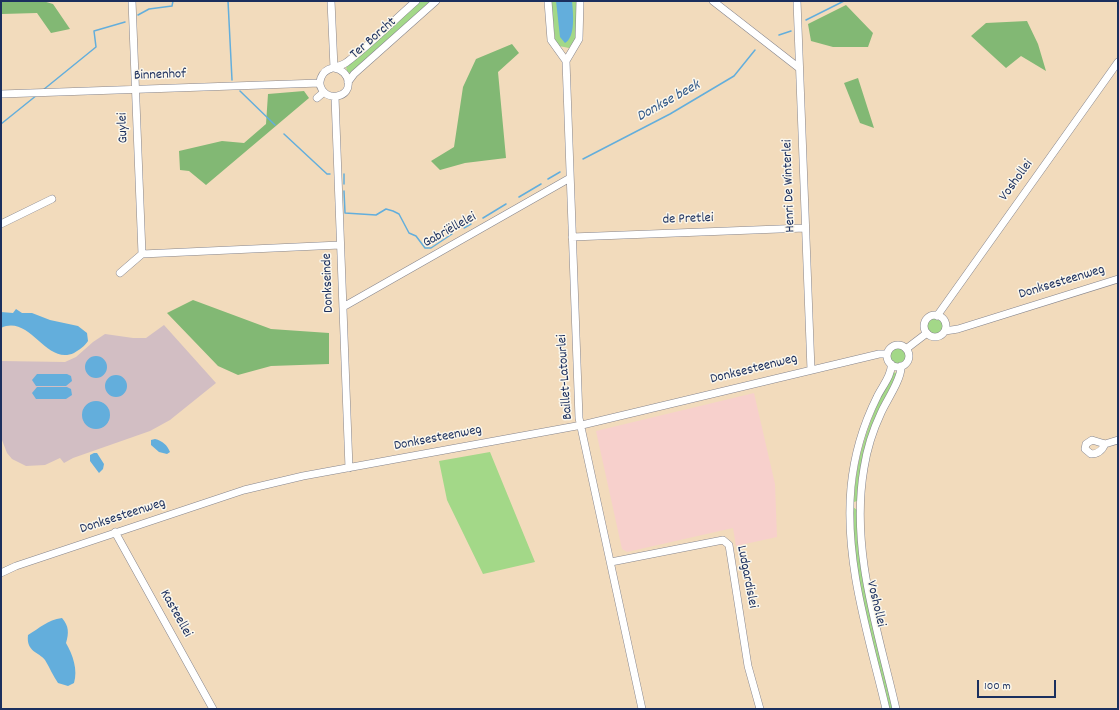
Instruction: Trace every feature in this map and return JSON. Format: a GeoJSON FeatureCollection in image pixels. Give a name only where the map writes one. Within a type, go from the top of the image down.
{"type":"FeatureCollection","features":[{"type":"Feature","properties":{"kind":"street","name":"Guylei"},"geometry":{"type":"LineString","coordinates":[[132,1],[142,254]]}},
{"type":"Feature","properties":{"kind":"street"},"geometry":{"type":"LineString","coordinates":[[331,1],[334,68]]}},
{"type":"Feature","properties":{"kind":"street","name":"Ter Borcht"},"geometry":{"type":"LineString","coordinates":[[334,68],[348,62],[416,1]]}},
{"type":"Feature","properties":{"kind":"street","name":"Ter Borcht"},"geometry":{"type":"LineString","coordinates":[[348,83],[354,74],[436,1]]}},
{"type":"Feature","properties":{"kind":"street"},"geometry":{"type":"LineString","coordinates":[[548,1],[552,40],[566,61],[579,39],[580,1]]}},
{"type":"Feature","properties":{"kind":"street"},"geometry":{"type":"LineString","coordinates":[[713,1],[799,68]]}},
{"type":"Feature","properties":{"kind":"street","name":"Henri De Winterlei"},"geometry":{"type":"LineString","coordinates":[[797,1],[811,370]]}},
{"type":"Feature","properties":{"kind":"street","name":"Baillet-Latourlei"},"geometry":{"type":"LineString","coordinates":[[566,61],[579,418],[582,425],[642,709]]}},
{"type":"Feature","properties":{"kind":"street","name":"Voshollei"},"geometry":{"type":"LineString","coordinates":[[937,316],[1118,62]]}},
{"type":"Feature","properties":{"kind":"street"},"geometry":{"type":"LineString","coordinates":[[334,68],[343,71],[348,77],[348,83],[344,93],[335,97],[324,92],[320,83],[325,72],[334,68]]}},
{"type":"Feature","properties":{"kind":"street","name":"Binnenhof"},"geometry":{"type":"LineString","coordinates":[[1,94],[320,83]]}},
{"type":"Feature","properties":{"kind":"street"},"geometry":{"type":"LineString","coordinates":[[317,98],[324,92]]}},
{"type":"Feature","properties":{"kind":"street","name":"Donkseinde"},"geometry":{"type":"LineString","coordinates":[[335,97],[349,468]]}},
{"type":"Feature","properties":{"kind":"street","name":"Gabriëllelei"},"geometry":{"type":"LineString","coordinates":[[343,307],[570,178]]}},
{"type":"Feature","properties":{"kind":"street"},"geometry":{"type":"LineString","coordinates":[[1,224],[52,199]]}},
{"type":"Feature","properties":{"kind":"street","name":"de Pretlei"},"geometry":{"type":"LineString","coordinates":[[572,237],[805,228]]}},
{"type":"Feature","properties":{"kind":"street"},"geometry":{"type":"LineString","coordinates":[[120,272],[142,254],[340,245]]}},
{"type":"Feature","properties":{"kind":"street","name":"Donksesteenweg"},"geometry":{"type":"LineString","coordinates":[[926,333],[930,336],[938,337],[945,331],[958,329],[1118,279]]}},
{"type":"Feature","properties":{"kind":"street"},"geometry":{"type":"LineString","coordinates":[[887,354],[891,364],[894,366],[901,366],[906,363],[908,358],[906,349],[926,333],[924,328],[927,320],[937,316],[944,320],[945,331]]}},
{"type":"Feature","properties":{"kind":"street","name":"Donksesteenweg"},"geometry":{"type":"LineString","coordinates":[[1,573],[16,566],[115,532],[244,490],[303,476],[582,425],[879,354],[887,354],[893,346],[901,346],[906,349]]}},
{"type":"Feature","properties":{"kind":"street","name":"Voshollei"},"geometry":{"type":"LineString","coordinates":[[886,709],[853,564],[850,504],[853,473],[861,438],[877,397],[891,369],[891,364]]}},
{"type":"Feature","properties":{"kind":"street","name":"Voshollei"},"geometry":{"type":"LineString","coordinates":[[896,709],[863,564],[859,505],[864,466],[872,438],[885,403],[901,373],[901,366]]}},
{"type":"Feature","properties":{"kind":"street"},"geometry":{"type":"LineString","coordinates":[[1104,444],[1118,440]]}},
{"type":"Feature","properties":{"kind":"street"},"geometry":{"type":"LineString","coordinates":[[850,504],[859,505]]}},
{"type":"Feature","properties":{"kind":"street","name":"Kasteellei"},"geometry":{"type":"LineString","coordinates":[[115,532],[213,709]]}},
{"type":"Feature","properties":{"kind":"street","name":"Ludgardislei"},"geometry":{"type":"LineString","coordinates":[[610,562],[723,540],[729,545],[748,666],[760,709]]}},
{"type":"Feature","properties":{"kind":"shaded area"},"geometry":{"type":"Polygon","coordinates":[[[164,325],[216,383],[170,420],[150,431],[73,458],[64,463],[60,458],[45,465],[26,466],[12,459],[7,453],[2,440],[1,361],[65,362],[76,357],[105,334],[133,338],[146,338],[164,325]]]}},
{"type":"Feature","properties":{"kind":"shaded area"},"geometry":{"type":"Polygon","coordinates":[[[754,393],[775,484],[777,537],[736,546],[733,528],[627,552],[622,549],[596,431],[754,393]]]}},
{"type":"Feature","properties":{"kind":"green space"},"geometry":{"type":"Polygon","coordinates":[[[1,1],[43,1],[53,4],[70,29],[51,33],[37,13],[2,14],[1,1]]]}},
{"type":"Feature","properties":{"kind":"green space"},"geometry":{"type":"Polygon","coordinates":[[[419,1],[434,1],[350,73],[347,72],[346,66],[419,1]]]}},
{"type":"Feature","properties":{"kind":"green space"},"geometry":{"type":"Polygon","coordinates":[[[551,1],[578,1],[576,39],[569,48],[559,46],[555,40],[551,1]]]}},
{"type":"Feature","properties":{"kind":"green space"},"geometry":{"type":"Polygon","coordinates":[[[846,5],[873,33],[868,47],[833,47],[811,41],[808,24],[846,5]]]}},
{"type":"Feature","properties":{"kind":"green space"},"geometry":{"type":"Polygon","coordinates":[[[1027,21],[1038,44],[1046,71],[1021,56],[1006,68],[971,36],[986,23],[1027,21]]]}},
{"type":"Feature","properties":{"kind":"green space"},"geometry":{"type":"Polygon","coordinates":[[[512,44],[519,53],[498,72],[506,158],[465,163],[440,170],[431,161],[454,147],[463,87],[476,59],[512,44]]]}},
{"type":"Feature","properties":{"kind":"green space"},"geometry":{"type":"Polygon","coordinates":[[[858,78],[874,128],[860,123],[844,83],[858,78]]]}},
{"type":"Feature","properties":{"kind":"green space"},"geometry":{"type":"Polygon","coordinates":[[[304,91],[309,98],[206,185],[189,171],[180,170],[179,151],[222,141],[244,143],[266,124],[268,94],[304,91]]]}},
{"type":"Feature","properties":{"kind":"green space"},"geometry":{"type":"Polygon","coordinates":[[[193,300],[271,329],[329,333],[329,364],[271,366],[238,375],[218,366],[167,313],[193,300]]]}},
{"type":"Feature","properties":{"kind":"green space"},"geometry":{"type":"Polygon","coordinates":[[[935,318],[941,320],[943,326],[941,332],[935,334],[929,332],[927,326],[929,320],[935,318]]]}},
{"type":"Feature","properties":{"kind":"green space"},"geometry":{"type":"Polygon","coordinates":[[[898,348],[904,350],[906,356],[904,362],[898,364],[892,362],[890,356],[892,350],[898,348]]]}},
{"type":"Feature","properties":{"kind":"green space"},"geometry":{"type":"Polygon","coordinates":[[[892,372],[898,373],[885,398],[857,501],[854,502],[855,485],[861,451],[871,419],[892,372]]]}},
{"type":"Feature","properties":{"kind":"green space"},"geometry":{"type":"Polygon","coordinates":[[[490,452],[535,562],[483,574],[447,500],[439,461],[490,452]]]}},
{"type":"Feature","properties":{"kind":"green space"},"geometry":{"type":"Polygon","coordinates":[[[853,507],[857,510],[866,585],[876,635],[894,709],[888,709],[856,571],[853,544],[853,507]]]}},
{"type":"Feature","properties":{"kind":"water"},"geometry":{"type":"Polygon","coordinates":[[[556,1],[572,1],[572,30],[571,35],[565,43],[560,37],[556,1]]]}},
{"type":"Feature","properties":{"kind":"water"},"geometry":{"type":"Polygon","coordinates":[[[16,309],[22,313],[32,313],[50,320],[78,326],[87,333],[88,341],[74,353],[64,355],[55,353],[21,328],[11,326],[1,328],[1,312],[13,313],[16,309]]]}},
{"type":"Feature","properties":{"kind":"water"},"geometry":{"type":"Polygon","coordinates":[[[96,356],[104,359],[107,367],[104,375],[96,378],[88,375],[85,367],[88,359],[96,356]]]}},
{"type":"Feature","properties":{"kind":"water"},"geometry":{"type":"Polygon","coordinates":[[[37,374],[67,374],[71,376],[72,381],[66,386],[36,386],[32,380],[37,374]]]}},
{"type":"Feature","properties":{"kind":"water"},"geometry":{"type":"Polygon","coordinates":[[[116,375],[120,376],[126,382],[126,390],[120,396],[116,397],[112,396],[106,390],[105,386],[106,382],[112,376],[116,375]]]}},
{"type":"Feature","properties":{"kind":"water"},"geometry":{"type":"Polygon","coordinates":[[[37,387],[67,387],[71,389],[72,395],[66,399],[36,399],[32,393],[37,387]]]}},
{"type":"Feature","properties":{"kind":"water"},"geometry":{"type":"Polygon","coordinates":[[[96,401],[106,405],[110,415],[106,425],[96,429],[86,425],[82,415],[86,405],[96,401]]]}},
{"type":"Feature","properties":{"kind":"water"},"geometry":{"type":"Polygon","coordinates":[[[155,439],[168,447],[170,452],[167,454],[159,452],[151,445],[151,440],[155,439]]]}},
{"type":"Feature","properties":{"kind":"water"},"geometry":{"type":"Polygon","coordinates":[[[97,453],[104,464],[103,469],[99,473],[90,461],[90,455],[97,453]]]}},
{"type":"Feature","properties":{"kind":"water"},"geometry":{"type":"Polygon","coordinates":[[[62,618],[67,627],[68,636],[66,643],[71,652],[75,668],[74,683],[68,686],[58,683],[45,660],[31,648],[28,641],[28,635],[48,622],[62,618]]]}},
{"type":"Feature","properties":{"kind":"waterway"},"geometry":{"type":"LineString","coordinates":[[138,15],[149,9],[172,6],[173,1]]}},
{"type":"Feature","properties":{"kind":"waterway","name":"Donkse beek"},"geometry":{"type":"LineString","coordinates":[[228,1],[232,80]]}},
{"type":"Feature","properties":{"kind":"waterway","name":"Donkse beek"},"geometry":{"type":"LineString","coordinates":[[806,20],[844,1]]}},
{"type":"Feature","properties":{"kind":"waterway"},"geometry":{"type":"LineString","coordinates":[[43,90],[96,47],[94,31],[125,22]]}},
{"type":"Feature","properties":{"kind":"waterway","name":"Donkse beek"},"geometry":{"type":"LineString","coordinates":[[779,35],[791,31]]}},
{"type":"Feature","properties":{"kind":"waterway","name":"Donkse beek"},"geometry":{"type":"LineString","coordinates":[[583,159],[670,114],[734,76],[755,50]]}},
{"type":"Feature","properties":{"kind":"waterway","name":"Donkse beek"},"geometry":{"type":"LineString","coordinates":[[240,91],[275,125]]}},
{"type":"Feature","properties":{"kind":"waterway"},"geometry":{"type":"LineString","coordinates":[[1,124],[37,95]]}},
{"type":"Feature","properties":{"kind":"waterway","name":"Donkse beek"},"geometry":{"type":"LineString","coordinates":[[284,134],[327,174],[330,174]]}},
{"type":"Feature","properties":{"kind":"waterway","name":"Donkse beek"},"geometry":{"type":"LineString","coordinates":[[548,179],[560,172]]}},
{"type":"Feature","properties":{"kind":"waterway","name":"Donkse beek"},"geometry":{"type":"LineString","coordinates":[[344,174],[344,184]]}},
{"type":"Feature","properties":{"kind":"waterway","name":"Donkse beek"},"geometry":{"type":"LineString","coordinates":[[519,197],[541,184]]}},
{"type":"Feature","properties":{"kind":"waterway","name":"Donkse beek"},"geometry":{"type":"LineString","coordinates":[[344,191],[345,213],[376,215],[386,209],[393,211],[399,214],[409,233],[416,236],[425,248],[431,248],[452,234]]}},
{"type":"Feature","properties":{"kind":"waterway","name":"Donkse beek"},"geometry":{"type":"LineString","coordinates":[[483,218],[506,204]]}},
{"type":"Feature","properties":{"kind":"waterway","name":"Donkse beek"},"geometry":{"type":"LineString","coordinates":[[464,228],[471,224]]}}]}
